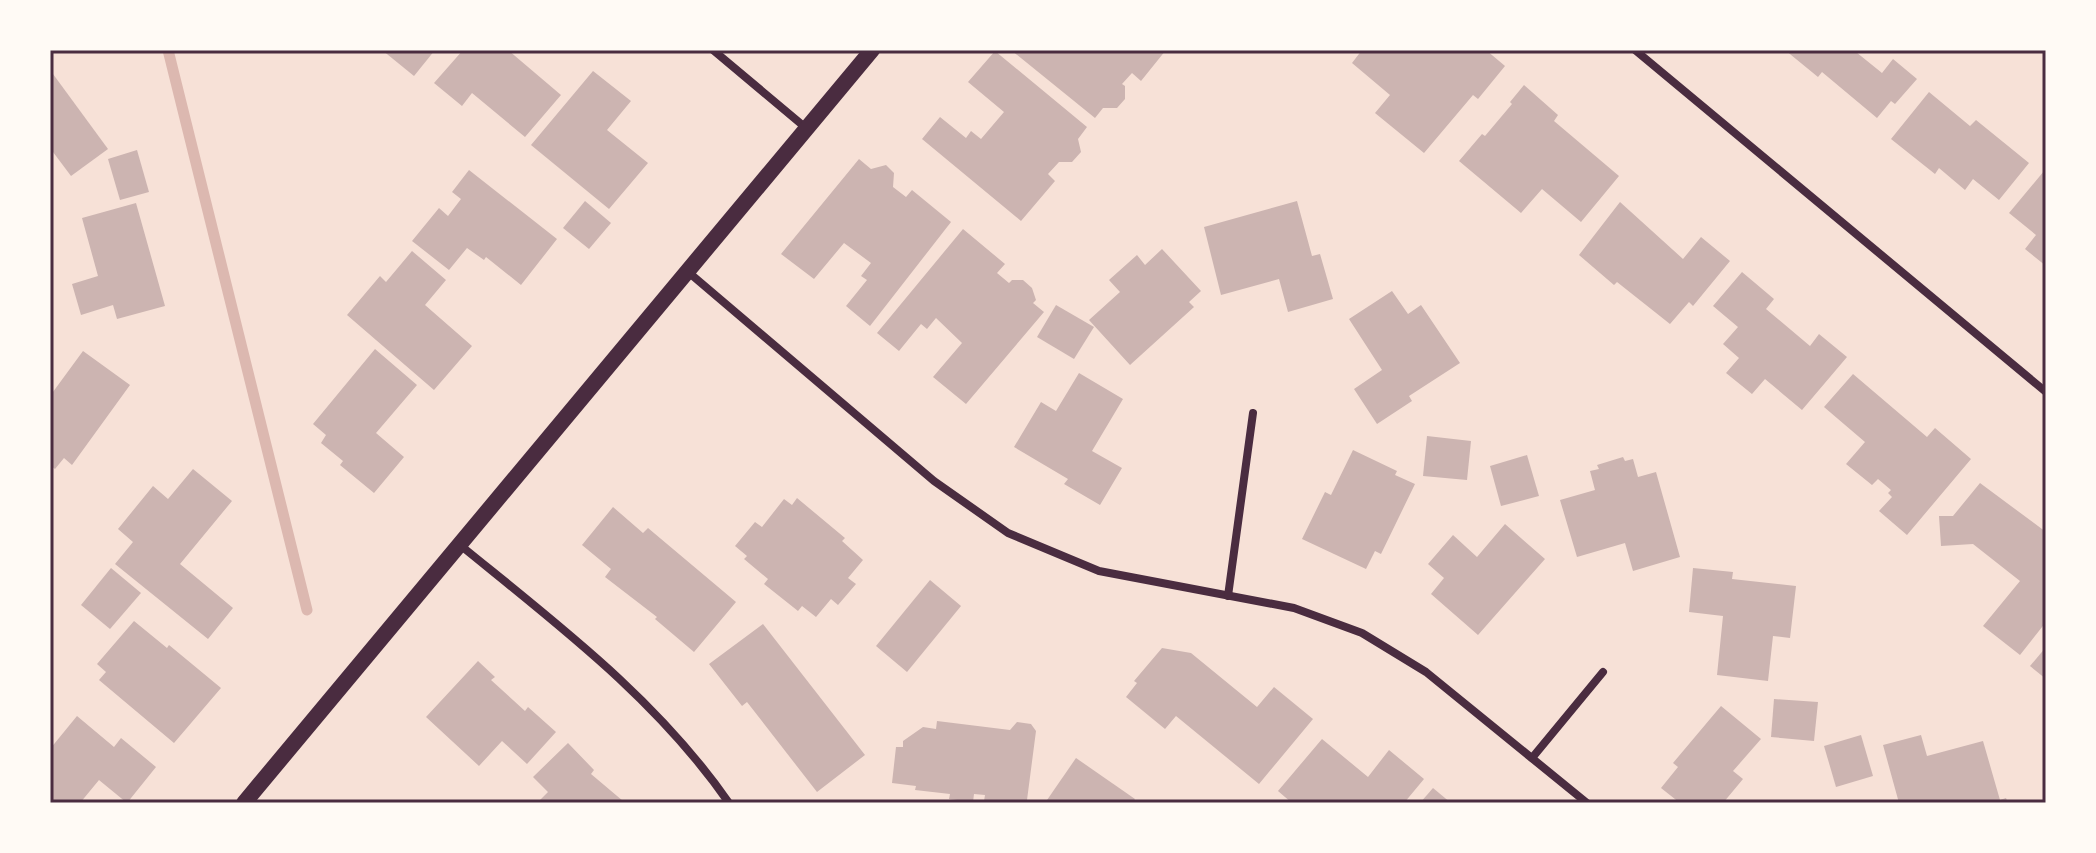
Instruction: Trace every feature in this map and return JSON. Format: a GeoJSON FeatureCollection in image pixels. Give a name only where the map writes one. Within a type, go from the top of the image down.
{"type":"FeatureCollection","features":[{"type":"Feature","properties":{"kind":"main road"},"geometry":{"type":"LineString","coordinates":[[244,803],[872,50]]}},
{"type":"Feature","properties":{"kind":"street"},"geometry":{"type":"LineString","coordinates":[[713,50],[806,128]]}},
{"type":"Feature","properties":{"kind":"street"},"geometry":{"type":"LineString","coordinates":[[1635,50],[2046,392]]}},
{"type":"Feature","properties":{"kind":"street"},"geometry":{"type":"LineString","coordinates":[[687,271],[934,481],[1008,533],[1099,571],[1294,608],[1362,633],[1426,672],[1587,803]]}},
{"type":"Feature","properties":{"kind":"street"},"geometry":{"type":"LineString","coordinates":[[1228,596],[1253,413]]}},
{"type":"Feature","properties":{"kind":"street"},"geometry":{"type":"LineString","coordinates":[[459,544],[594,653],[647,703],[703,764],[729,803]]}},
{"type":"Feature","properties":{"kind":"street"},"geometry":{"type":"LineString","coordinates":[[1532,758],[1603,672]]}},
{"type":"Feature","properties":{"kind":"building"},"geometry":{"type":"Polygon","coordinates":[[[382,50],[435,50],[414,76],[382,50]]]}},
{"type":"Feature","properties":{"kind":"building"},"geometry":{"type":"Polygon","coordinates":[[[463,50],[508,50],[561,95],[525,137],[472,93],[462,106],[434,83],[463,50]]]}},
{"type":"Feature","properties":{"kind":"building"},"geometry":{"type":"Polygon","coordinates":[[[1011,50],[1166,50],[1141,81],[1132,73],[1122,84],[1125,86],[1125,99],[1117,108],[1103,108],[1095,118],[1011,50]]]}},
{"type":"Feature","properties":{"kind":"building"},"geometry":{"type":"Polygon","coordinates":[[[1362,50],[1486,50],[1505,66],[1478,99],[1473,95],[1424,153],[1375,113],[1390,95],[1352,63],[1362,50]]]}},
{"type":"Feature","properties":{"kind":"building"},"geometry":{"type":"Polygon","coordinates":[[[1785,50],[1858,50],[1856,52],[1882,73],[1893,59],[1917,79],[1895,104],[1891,101],[1877,118],[1822,72],[1818,77],[1785,50]]]}},
{"type":"Feature","properties":{"kind":"building"},"geometry":{"type":"Polygon","coordinates":[[[995,51],[1087,127],[1078,139],[1081,152],[1072,162],[1059,162],[1048,174],[1055,181],[1021,221],[922,139],[940,117],[966,138],[971,131],[981,139],[1004,112],[968,82],[995,51]]]}},
{"type":"Feature","properties":{"kind":"building"},"geometry":{"type":"Polygon","coordinates":[[[593,71],[631,101],[607,130],[648,163],[609,209],[531,145],[593,71]]]}},
{"type":"Feature","properties":{"kind":"building"},"geometry":{"type":"Polygon","coordinates":[[[53,74],[108,149],[71,176],[50,148],[50,76],[53,74]]]}},
{"type":"Feature","properties":{"kind":"building"},"geometry":{"type":"Polygon","coordinates":[[[1524,85],[1558,115],[1554,121],[1619,176],[1581,222],[1542,189],[1521,213],[1459,161],[1482,134],[1485,136],[1524,85]]]}},
{"type":"Feature","properties":{"kind":"building"},"geometry":{"type":"Polygon","coordinates":[[[1929,92],[1970,126],[1976,120],[2029,163],[1999,200],[1973,179],[1965,190],[1939,168],[1935,174],[1891,139],[1929,92]]]}},
{"type":"Feature","properties":{"kind":"building"},"geometry":{"type":"Polygon","coordinates":[[[137,150],[149,192],[120,200],[108,159],[137,150]]]}},
{"type":"Feature","properties":{"kind":"building"},"geometry":{"type":"Polygon","coordinates":[[[859,159],[871,169],[886,165],[894,173],[893,187],[906,197],[912,190],[951,222],[870,326],[846,306],[867,280],[861,276],[871,263],[844,243],[814,279],[781,254],[859,159]]]}},
{"type":"Feature","properties":{"kind":"building"},"geometry":{"type":"Polygon","coordinates":[[[469,170],[557,239],[521,285],[486,257],[484,260],[467,248],[449,270],[412,241],[439,208],[448,216],[461,199],[452,192],[469,170]]]}},
{"type":"Feature","properties":{"kind":"building"},"geometry":{"type":"Polygon","coordinates":[[[2044,171],[2046,266],[2025,249],[2036,235],[2009,213],[2044,171]]]}},
{"type":"Feature","properties":{"kind":"building"},"geometry":{"type":"Polygon","coordinates":[[[585,201],[611,223],[589,249],[563,228],[585,201]]]}},
{"type":"Feature","properties":{"kind":"building"},"geometry":{"type":"Polygon","coordinates":[[[1297,201],[1312,256],[1320,254],[1333,299],[1288,312],[1279,279],[1221,295],[1204,227],[1297,201]]]}},
{"type":"Feature","properties":{"kind":"building"},"geometry":{"type":"Polygon","coordinates":[[[1620,202],[1683,259],[1701,237],[1730,261],[1693,306],[1689,302],[1670,324],[1617,282],[1614,285],[1579,255],[1620,202]]]}},
{"type":"Feature","properties":{"kind":"building"},"geometry":{"type":"Polygon","coordinates":[[[136,203],[165,306],[117,319],[113,305],[81,315],[72,284],[98,276],[82,218],[136,203]]]}},
{"type":"Feature","properties":{"kind":"building"},"geometry":{"type":"Polygon","coordinates":[[[963,229],[1005,264],[997,273],[1009,283],[1023,280],[1032,288],[1036,300],[1033,303],[1044,312],[966,404],[933,377],[962,343],[936,318],[927,329],[921,324],[899,351],[877,333],[963,229]]]}},
{"type":"Feature","properties":{"kind":"building"},"geometry":{"type":"Polygon","coordinates":[[[1162,249],[1201,291],[1189,302],[1194,307],[1130,365],[1089,320],[1120,292],[1109,280],[1137,255],[1145,265],[1162,249]]]}},
{"type":"Feature","properties":{"kind":"building"},"geometry":{"type":"Polygon","coordinates":[[[412,251],[446,280],[425,305],[472,346],[434,390],[347,315],[380,276],[386,282],[412,251]]]}},
{"type":"Feature","properties":{"kind":"building"},"geometry":{"type":"Polygon","coordinates":[[[1742,272],[1774,299],[1766,309],[1810,346],[1819,334],[1847,357],[1802,410],[1765,379],[1752,394],[1726,373],[1739,358],[1723,344],[1738,327],[1713,306],[1742,272]]]}},
{"type":"Feature","properties":{"kind":"building"},"geometry":{"type":"Polygon","coordinates":[[[1392,291],[1408,314],[1421,305],[1460,363],[1409,396],[1412,401],[1377,424],[1354,389],[1382,370],[1349,319],[1392,291]]]}},
{"type":"Feature","properties":{"kind":"building"},"geometry":{"type":"Polygon","coordinates":[[[1056,305],[1094,327],[1074,359],[1037,337],[1056,305]]]}},
{"type":"Feature","properties":{"kind":"building"},"geometry":{"type":"Polygon","coordinates":[[[375,349],[417,385],[376,433],[404,457],[374,493],[340,465],[343,461],[321,443],[326,435],[313,424],[375,349]]]}},
{"type":"Feature","properties":{"kind":"building"},"geometry":{"type":"Polygon","coordinates":[[[83,351],[130,385],[72,465],[64,458],[55,469],[50,465],[50,396],[83,351]]]}},
{"type":"Feature","properties":{"kind":"building"},"geometry":{"type":"Polygon","coordinates":[[[1079,373],[1123,399],[1092,451],[1122,468],[1100,505],[1064,484],[1068,479],[1014,447],[1041,402],[1056,411],[1079,373]]]}},
{"type":"Feature","properties":{"kind":"building"},"geometry":{"type":"Polygon","coordinates":[[[1853,374],[1927,437],[1935,428],[1971,459],[1907,535],[1879,511],[1892,497],[1888,493],[1891,490],[1878,479],[1872,485],[1846,464],[1865,442],[1824,407],[1853,374]]]}},
{"type":"Feature","properties":{"kind":"building"},"geometry":{"type":"Polygon","coordinates":[[[1427,436],[1471,441],[1467,480],[1423,476],[1427,436]]]}},
{"type":"Feature","properties":{"kind":"building"},"geometry":{"type":"Polygon","coordinates":[[[1353,450],[1397,471],[1395,475],[1415,484],[1381,554],[1375,551],[1366,569],[1302,539],[1325,492],[1331,495],[1353,450]]]}},
{"type":"Feature","properties":{"kind":"building"},"geometry":{"type":"Polygon","coordinates":[[[1527,455],[1539,496],[1501,506],[1490,466],[1527,455]]]}},
{"type":"Feature","properties":{"kind":"building"},"geometry":{"type":"Polygon","coordinates":[[[1623,457],[1625,461],[1633,459],[1638,477],[1656,472],[1680,557],[1633,571],[1625,543],[1577,557],[1560,500],[1595,490],[1590,471],[1599,469],[1597,465],[1623,457]]]}},
{"type":"Feature","properties":{"kind":"building"},"geometry":{"type":"Polygon","coordinates":[[[193,469],[232,501],[180,564],[233,608],[208,639],[115,564],[133,542],[118,529],[153,486],[168,499],[193,469]]]}},
{"type":"Feature","properties":{"kind":"building"},"geometry":{"type":"Polygon","coordinates":[[[1980,483],[2046,532],[2046,622],[2020,655],[1983,626],[2020,581],[1973,544],[1941,546],[1939,516],[1953,516],[1980,483]]]}},
{"type":"Feature","properties":{"kind":"building"},"geometry":{"type":"Polygon","coordinates":[[[797,498],[845,538],[842,541],[863,560],[848,578],[856,584],[838,605],[831,599],[816,617],[802,606],[798,611],[764,584],[768,579],[744,559],[747,556],[735,546],[755,522],[762,527],[784,499],[792,505],[797,498]]]}},
{"type":"Feature","properties":{"kind":"building"},"geometry":{"type":"Polygon","coordinates":[[[613,507],[643,533],[648,528],[736,602],[694,652],[655,619],[657,617],[605,577],[611,569],[582,545],[613,507]]]}},
{"type":"Feature","properties":{"kind":"building"},"geometry":{"type":"Polygon","coordinates":[[[1505,524],[1545,559],[1478,635],[1431,594],[1444,578],[1428,564],[1453,535],[1477,557],[1505,524]]]}},
{"type":"Feature","properties":{"kind":"building"},"geometry":{"type":"Polygon","coordinates":[[[111,568],[141,593],[110,629],[81,605],[111,568]]]}},
{"type":"Feature","properties":{"kind":"building"},"geometry":{"type":"Polygon","coordinates":[[[1693,568],[1733,572],[1732,579],[1796,586],[1790,638],[1773,636],[1768,681],[1717,675],[1723,616],[1689,612],[1693,568]]]}},
{"type":"Feature","properties":{"kind":"building"},"geometry":{"type":"Polygon","coordinates":[[[930,580],[961,606],[907,672],[876,646],[930,580]]]}},
{"type":"Feature","properties":{"kind":"building"},"geometry":{"type":"Polygon","coordinates":[[[134,621],[221,688],[174,743],[99,680],[106,672],[97,664],[134,621]]]}},
{"type":"Feature","properties":{"kind":"building"},"geometry":{"type":"Polygon","coordinates":[[[763,624],[865,755],[817,792],[747,702],[742,706],[709,664],[763,624]]]}},
{"type":"Feature","properties":{"kind":"building"},"geometry":{"type":"Polygon","coordinates":[[[2046,647],[2046,679],[2030,666],[2046,647]]]}},
{"type":"Feature","properties":{"kind":"building"},"geometry":{"type":"Polygon","coordinates":[[[1162,648],[1191,653],[1257,707],[1274,687],[1313,719],[1259,784],[1176,716],[1165,729],[1126,697],[1137,683],[1134,681],[1162,648]]]}},
{"type":"Feature","properties":{"kind":"building"},"geometry":{"type":"Polygon","coordinates":[[[478,661],[495,677],[491,680],[525,711],[528,707],[556,732],[527,764],[502,741],[479,766],[426,717],[478,661]]]}},
{"type":"Feature","properties":{"kind":"building"},"geometry":{"type":"Polygon","coordinates":[[[1774,699],[1818,702],[1814,741],[1771,737],[1774,699]]]}},
{"type":"Feature","properties":{"kind":"building"},"geometry":{"type":"Polygon","coordinates":[[[1721,706],[1761,739],[1733,771],[1743,779],[1723,803],[1680,803],[1661,788],[1678,767],[1673,763],[1721,706]]]}},
{"type":"Feature","properties":{"kind":"building"},"geometry":{"type":"Polygon","coordinates":[[[77,716],[114,747],[121,738],[156,767],[127,803],[99,780],[80,803],[50,803],[50,749],[77,716]]]}},
{"type":"Feature","properties":{"kind":"building"},"geometry":{"type":"Polygon","coordinates":[[[937,721],[1010,730],[1017,722],[1031,724],[1036,731],[1027,800],[1022,803],[1000,803],[984,801],[985,795],[974,794],[973,802],[949,799],[950,794],[915,790],[916,786],[892,783],[896,747],[903,747],[903,741],[923,727],[936,729],[937,721]]]}},
{"type":"Feature","properties":{"kind":"building"},"geometry":{"type":"Polygon","coordinates":[[[1861,735],[1873,776],[1836,787],[1824,746],[1861,735]]]}},
{"type":"Feature","properties":{"kind":"building"},"geometry":{"type":"Polygon","coordinates":[[[1921,735],[1927,756],[1983,741],[2000,800],[2006,798],[2008,803],[1899,803],[1883,745],[1921,735]]]}},
{"type":"Feature","properties":{"kind":"building"},"geometry":{"type":"Polygon","coordinates":[[[1322,739],[1368,777],[1389,750],[1424,779],[1404,803],[1292,803],[1278,791],[1322,739]]]}},
{"type":"Feature","properties":{"kind":"building"},"geometry":{"type":"Polygon","coordinates":[[[568,743],[594,770],[591,774],[623,801],[621,803],[537,803],[548,792],[533,777],[568,743]]]}},
{"type":"Feature","properties":{"kind":"building"},"geometry":{"type":"Polygon","coordinates":[[[1076,758],[1135,799],[1132,803],[1045,803],[1076,758]]]}},
{"type":"Feature","properties":{"kind":"building"},"geometry":{"type":"Polygon","coordinates":[[[1433,788],[1451,803],[1420,803],[1433,788]]]}},
{"type":"Feature","properties":{"kind":"waterway"},"geometry":{"type":"LineString","coordinates":[[168,50],[307,610]]}}]}
